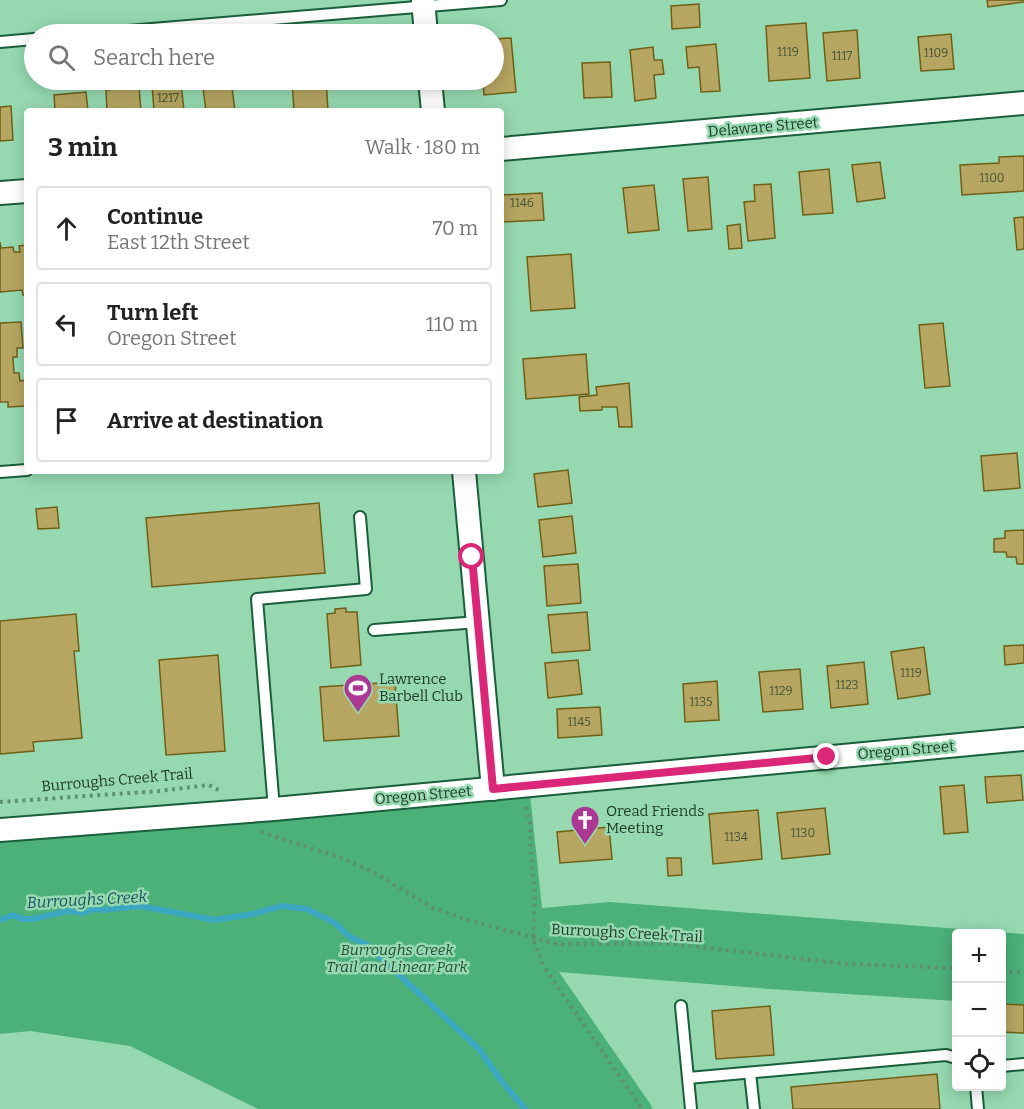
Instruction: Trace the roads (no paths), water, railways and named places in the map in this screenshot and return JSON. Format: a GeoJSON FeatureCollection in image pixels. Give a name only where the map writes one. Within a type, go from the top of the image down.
{"type":"FeatureCollection","features":[{"type":"Feature","properties":{"kind":"street"},"geometry":{"type":"LineString","coordinates":[[423,3],[425,24]]}},
{"type":"Feature","properties":{"kind":"street"},"geometry":{"type":"LineString","coordinates":[[431,90],[433,108]]}},
{"type":"Feature","properties":{"kind":"street","name":"Delaware Street"},"geometry":{"type":"LineString","coordinates":[[504,149],[1024,104]]}},
{"type":"Feature","properties":{"kind":"street"},"geometry":{"type":"LineString","coordinates":[[0,194],[24,191]]}},
{"type":"Feature","properties":{"kind":"street"},"geometry":{"type":"LineString","coordinates":[[464,474],[493,789]]}},
{"type":"Feature","properties":{"kind":"street","name":"Oregon Street"},"geometry":{"type":"LineString","coordinates":[[0,830],[274,809],[1024,739]]}},
{"type":"Feature","properties":{"kind":"lane"},"geometry":{"type":"LineString","coordinates":[[199,24],[423,3],[501,0]]}},
{"type":"Feature","properties":{"kind":"lane"},"geometry":{"type":"LineString","coordinates":[[0,42],[24,40]]}},
{"type":"Feature","properties":{"kind":"lane"},"geometry":{"type":"LineString","coordinates":[[0,472],[24,470]]}},
{"type":"Feature","properties":{"kind":"lane"},"geometry":{"type":"LineString","coordinates":[[274,809],[257,599],[366,589],[360,517]]}},
{"type":"Feature","properties":{"kind":"lane"},"geometry":{"type":"LineString","coordinates":[[374,630],[478,622]]}},
{"type":"Feature","properties":{"kind":"lane"},"geometry":{"type":"LineString","coordinates":[[681,1006],[691,1109]]}},
{"type":"Feature","properties":{"kind":"lane"},"geometry":{"type":"LineString","coordinates":[[688,1078],[946,1055],[952,1057]]}},
{"type":"Feature","properties":{"kind":"lane"},"geometry":{"type":"LineString","coordinates":[[1006,1066],[1024,1064]]}},
{"type":"Feature","properties":{"kind":"lane"},"geometry":{"type":"LineString","coordinates":[[750,1072],[754,1109]]}},
{"type":"Feature","properties":{"kind":"lane"},"geometry":{"type":"LineString","coordinates":[[976,1091],[978,1109]]}},
{"type":"Feature","properties":{"kind":"waterway","name":"Burroughs Creek"},"geometry":{"type":"LineString","coordinates":[[0,920],[13,915],[22,919],[33,919],[68,911],[83,913],[94,909],[141,906],[214,920],[253,914],[282,906],[307,909],[335,923],[350,937],[367,945],[479,1049],[525,1109]]}},
{"type":"Feature","properties":{"kind":"place","name":"Lawrence Barbell Club"},"geometry":{"type":"Point","coordinates":[358,714]}},
{"type":"Feature","properties":{"kind":"place","name":"Oread Friends Meeting"},"geometry":{"type":"Point","coordinates":[585,846]}},
{"type":"Feature","properties":{"kind":"park label","name":"Burroughs Creek Trail and Linear Park"},"geometry":{"type":"Point","coordinates":[397,958]}}]}
